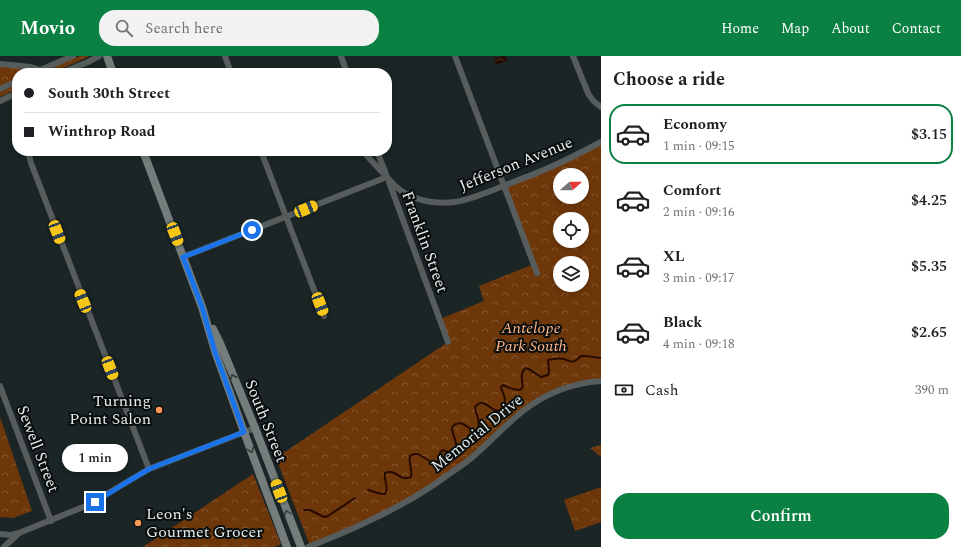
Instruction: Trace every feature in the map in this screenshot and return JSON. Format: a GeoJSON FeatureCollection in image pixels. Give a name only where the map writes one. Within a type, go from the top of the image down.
{"type":"FeatureCollection","features":[{"type":"Feature","properties":{"kind":"main road"},"geometry":{"type":"LineString","coordinates":[[107,56],[112,68]]}},
{"type":"Feature","properties":{"kind":"main road","name":"South Street"},"geometry":{"type":"LineString","coordinates":[[145,156],[202,307],[215,352],[287,547]]}},
{"type":"Feature","properties":{"kind":"main road","name":"South Street"},"geometry":{"type":"LineString","coordinates":[[202,307],[220,343],[301,547]]}},
{"type":"Feature","properties":{"kind":"street"},"geometry":{"type":"LineString","coordinates":[[47,68],[73,56]]}},
{"type":"Feature","properties":{"kind":"street"},"geometry":{"type":"LineString","coordinates":[[73,68],[99,56]]}},
{"type":"Feature","properties":{"kind":"street"},"geometry":{"type":"LineString","coordinates":[[225,56],[229,68]]}},
{"type":"Feature","properties":{"kind":"street"},"geometry":{"type":"LineString","coordinates":[[341,56],[345,68]]}},
{"type":"Feature","properties":{"kind":"street"},"geometry":{"type":"LineString","coordinates":[[455,56],[538,273]]}},
{"type":"Feature","properties":{"kind":"street"},"geometry":{"type":"LineString","coordinates":[[573,56],[588,93],[591,98],[601,106]]}},
{"type":"Feature","properties":{"kind":"street"},"geometry":{"type":"LineString","coordinates":[[0,64],[34,68]]}},
{"type":"Feature","properties":{"kind":"street"},"geometry":{"type":"LineString","coordinates":[[0,89],[12,83]]}},
{"type":"Feature","properties":{"kind":"street"},"geometry":{"type":"LineString","coordinates":[[0,101],[12,95]]}},
{"type":"Feature","properties":{"kind":"street","name":"Jefferson Avenue"},"geometry":{"type":"LineString","coordinates":[[367,156],[398,189],[420,200],[445,203],[467,199],[554,166],[601,142]]}},
{"type":"Feature","properties":{"kind":"street"},"geometry":{"type":"LineString","coordinates":[[29,156],[30,163],[149,469]]}},
{"type":"Feature","properties":{"kind":"street"},"geometry":{"type":"LineString","coordinates":[[263,156],[324,316]]}},
{"type":"Feature","properties":{"kind":"street","name":"Franklin Street"},"geometry":{"type":"LineString","coordinates":[[379,156],[448,342]]}},
{"type":"Feature","properties":{"kind":"street"},"geometry":{"type":"LineString","coordinates":[[183,257],[387,177]]}},
{"type":"Feature","properties":{"kind":"street","name":"Memorial Drive"},"geometry":{"type":"LineString","coordinates":[[308,547],[366,523],[416,496],[470,459],[523,411],[543,397],[573,385],[601,381]]}},
{"type":"Feature","properties":{"kind":"street","name":"Sewell Street"},"geometry":{"type":"LineString","coordinates":[[0,386],[51,521]]}},
{"type":"Feature","properties":{"kind":"street"},"geometry":{"type":"LineString","coordinates":[[0,534],[11,535],[19,533],[78,510],[95,502],[149,469],[255,428]]}},
{"type":"Feature","properties":{"kind":"street"},"geometry":{"type":"LineString","coordinates":[[4,547],[19,533]]}},
{"type":"Feature","properties":{"kind":"green space"},"geometry":{"type":"Polygon","coordinates":[[[80,56],[88,56],[63,68],[55,68],[56,65],[80,56]]]}},
{"type":"Feature","properties":{"kind":"green space"},"geometry":{"type":"Polygon","coordinates":[[[0,64],[31,67],[12,68],[12,83],[0,89],[0,64]]]}},
{"type":"Feature","properties":{"kind":"green space"},"geometry":{"type":"Polygon","coordinates":[[[12,86],[12,91],[0,97],[0,92],[12,86]]]}},
{"type":"Feature","properties":{"kind":"green space","name":"Antelope Park South"},"geometry":{"type":"Polygon","coordinates":[[[601,142],[601,381],[594,381],[543,397],[469,459],[412,498],[310,546],[276,458],[448,342],[440,319],[484,301],[479,286],[534,264],[505,185],[601,142]]]}},
{"type":"Feature","properties":{"kind":"green space"},"geometry":{"type":"Polygon","coordinates":[[[0,417],[32,511],[13,518],[0,517],[0,417]]]}},
{"type":"Feature","properties":{"kind":"green space"},"geometry":{"type":"Polygon","coordinates":[[[601,445],[601,457],[590,448],[601,445]]]}},
{"type":"Feature","properties":{"kind":"green space"},"geometry":{"type":"Polygon","coordinates":[[[253,474],[281,544],[274,547],[143,547],[253,474]]]}},
{"type":"Feature","properties":{"kind":"green space"},"geometry":{"type":"Polygon","coordinates":[[[601,487],[601,522],[575,531],[564,500],[601,487]]]}},
{"type":"Feature","properties":{"kind":"water"},"geometry":{"type":"Polygon","coordinates":[[[505,56],[507,61],[496,65],[494,59],[505,56]]]}},
{"type":"Feature","properties":{"kind":"waterway"},"geometry":{"type":"LineString","coordinates":[[368,490],[385,494],[387,489],[385,473],[392,472],[403,478],[411,477],[410,456],[414,454],[418,454],[433,463],[440,459],[440,452],[443,450],[450,452],[455,449],[456,441],[452,429],[453,426],[461,423],[473,431],[478,429],[479,421],[475,407],[478,404],[483,403],[497,411],[501,409],[505,400],[501,387],[503,385],[515,390],[521,389],[522,374],[526,368],[541,377],[548,375],[548,360],[562,359],[573,362],[581,356],[601,358]]}},
{"type":"Feature","properties":{"kind":"waterway"},"geometry":{"type":"LineString","coordinates":[[304,510],[310,510],[324,517],[328,516],[355,498]]}},
{"type":"Feature","properties":{"kind":"place","name":"Turning Point Salon"},"geometry":{"type":"Point","coordinates":[159,410]}},
{"type":"Feature","properties":{"kind":"place","name":"Leon's Gourmet Grocer"},"geometry":{"type":"Point","coordinates":[138,523]}},
{"type":"Feature","properties":{"kind":"route"},"geometry":{"type":"LineString","coordinates":[[95,502],[149,469],[244,432],[215,352],[202,307],[183,257],[252,230]]}}]}
